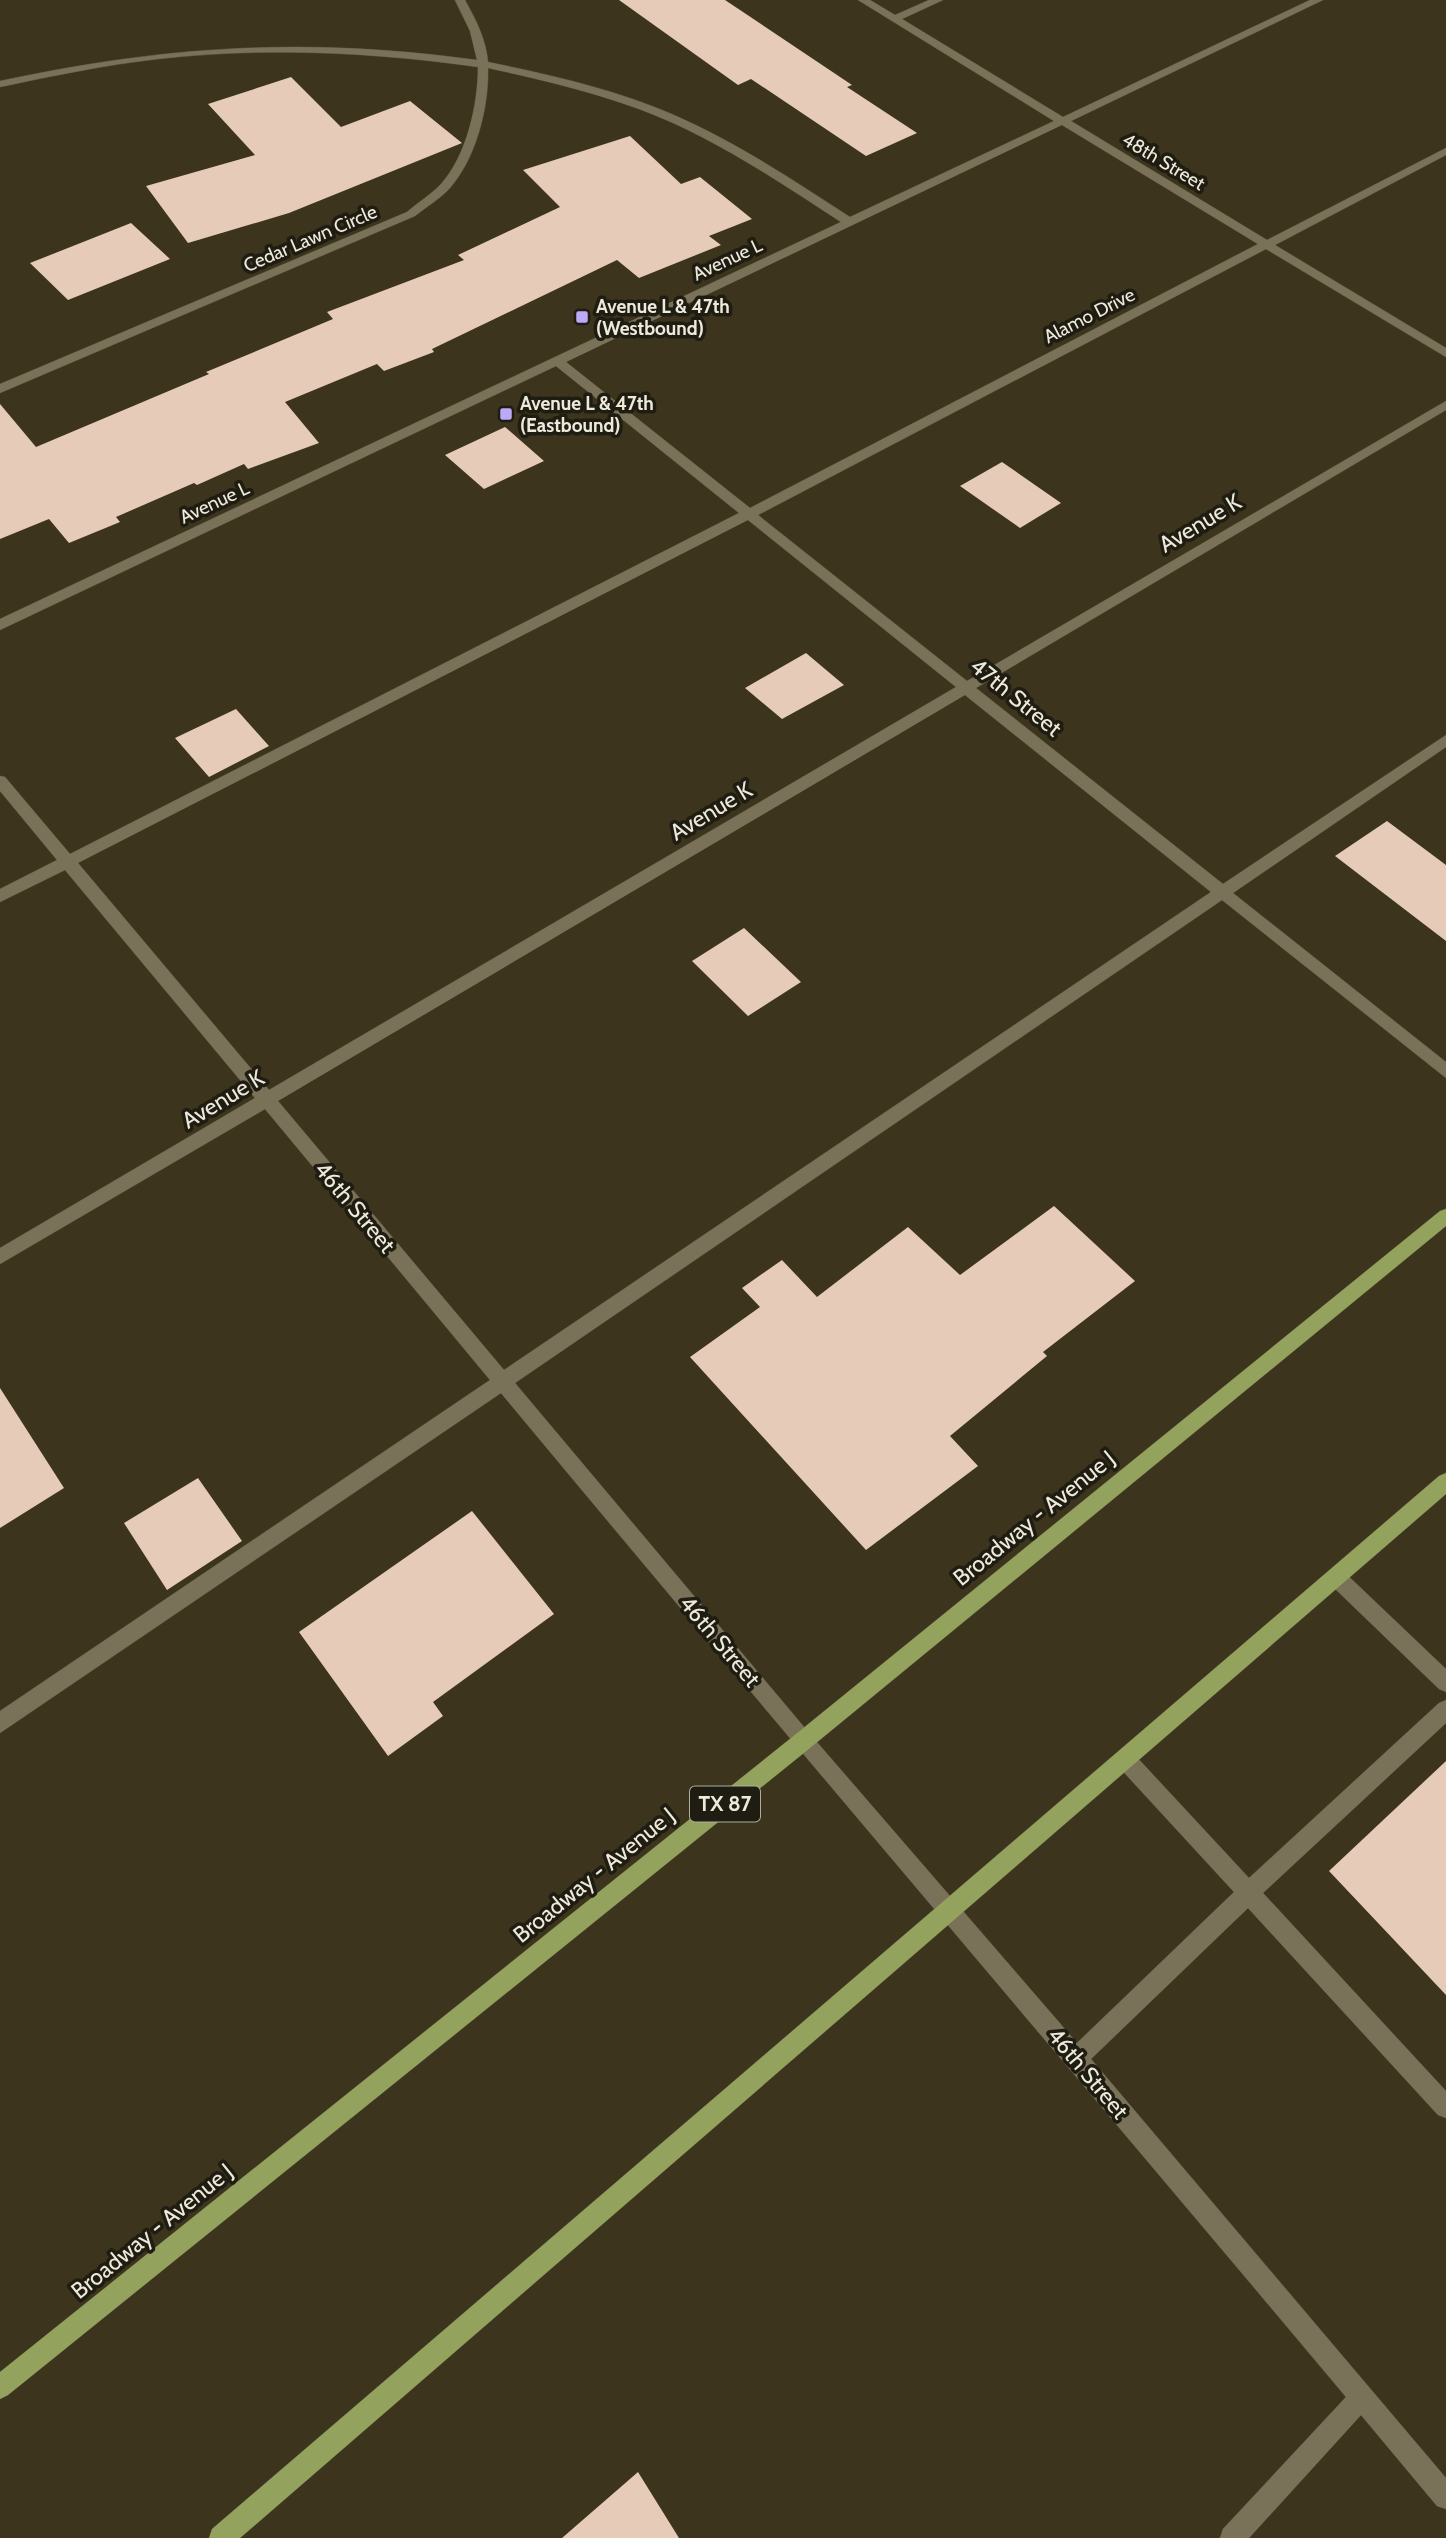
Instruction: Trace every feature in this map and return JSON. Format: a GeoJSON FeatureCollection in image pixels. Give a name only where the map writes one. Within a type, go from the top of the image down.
{"type":"FeatureCollection","features":[{"type":"Feature","properties":{"kind":"main road","name":"Broadway - Avenue J"},"geometry":{"type":"LineString","coordinates":[[0,2387],[803,1741],[1446,1216]]}},
{"type":"Feature","properties":{"kind":"main road"},"geometry":{"type":"LineString","coordinates":[[221,2538],[1446,1482]]}},
{"type":"Feature","properties":{"kind":"street","name":"Cedar Lawn Circle"},"geometry":{"type":"LineString","coordinates":[[0,389],[411,214],[448,184],[472,136],[482,93],[484,65],[474,26],[460,0]]}},
{"type":"Feature","properties":{"kind":"street","name":"48th Street"},"geometry":{"type":"LineString","coordinates":[[863,0],[1446,352]]}},
{"type":"Feature","properties":{"kind":"street"},"geometry":{"type":"LineString","coordinates":[[894,19],[938,0]]}},
{"type":"Feature","properties":{"kind":"street","name":"Avenue L"},"geometry":{"type":"LineString","coordinates":[[0,625],[1318,0]]}},
{"type":"Feature","properties":{"kind":"street"},"geometry":{"type":"LineString","coordinates":[[0,84],[46,72],[171,54],[296,48],[418,55],[484,65],[534,74],[642,106],[740,151],[849,222]]}},
{"type":"Feature","properties":{"kind":"street","name":"Alamo Drive"},"geometry":{"type":"LineString","coordinates":[[0,896],[749,513],[1446,151]]}},
{"type":"Feature","properties":{"kind":"street","name":"47th Street"},"geometry":{"type":"LineString","coordinates":[[557,361],[1446,1071]]}},
{"type":"Feature","properties":{"kind":"street","name":"Avenue K"},"geometry":{"type":"LineString","coordinates":[[0,1257],[1446,405]]}},
{"type":"Feature","properties":{"kind":"street"},"geometry":{"type":"LineString","coordinates":[[0,1723],[1446,740]]}},
{"type":"Feature","properties":{"kind":"street","name":"46th Street"},"geometry":{"type":"LineString","coordinates":[[0,781],[803,1741],[950,1909],[1446,2497]]}},
{"type":"Feature","properties":{"kind":"street"},"geometry":{"type":"LineString","coordinates":[[1336,1577],[1446,1682]]}},
{"type":"Feature","properties":{"kind":"street"},"geometry":{"type":"LineString","coordinates":[[1076,2059],[1248,1893],[1446,1710]]}},
{"type":"Feature","properties":{"kind":"street"},"geometry":{"type":"LineString","coordinates":[[1125,1759],[1446,2107]]}},
{"type":"Feature","properties":{"kind":"street"},"geometry":{"type":"LineString","coordinates":[[1232,2538],[1361,2398]]}},
{"type":"Feature","properties":{"kind":"building"},"geometry":{"type":"Polygon","coordinates":[[[619,0],[725,0],[852,85],[847,87],[917,133],[866,156],[751,79],[738,85],[619,0]]]}},
{"type":"Feature","properties":{"kind":"building"},"geometry":{"type":"Polygon","coordinates":[[[291,77],[341,127],[410,101],[462,143],[289,213],[188,243],[146,186],[255,155],[208,104],[291,77]]]}},
{"type":"Feature","properties":{"kind":"building"},"geometry":{"type":"Polygon","coordinates":[[[630,136],[681,184],[700,177],[752,219],[709,236],[721,245],[639,278],[617,260],[432,349],[434,352],[384,371],[377,364],[285,402],[319,443],[248,469],[244,464],[197,485],[194,483],[116,517],[120,522],[69,543],[49,519],[0,539],[0,404],[36,447],[209,374],[206,372],[333,319],[327,312],[464,260],[458,255],[560,207],[523,170],[630,136]]]}},
{"type":"Feature","properties":{"kind":"building"},"geometry":{"type":"Polygon","coordinates":[[[131,223],[170,259],[68,300],[30,263],[131,223]]]}},
{"type":"Feature","properties":{"kind":"building"},"geometry":{"type":"Polygon","coordinates":[[[505,427],[544,461],[484,489],[445,455],[505,427]]]}},
{"type":"Feature","properties":{"kind":"building"},"geometry":{"type":"Polygon","coordinates":[[[1002,462],[1061,503],[1020,528],[960,486],[1002,462]]]}},
{"type":"Feature","properties":{"kind":"building"},"geometry":{"type":"Polygon","coordinates":[[[806,653],[844,685],[782,719],[745,688],[806,653]]]}},
{"type":"Feature","properties":{"kind":"building"},"geometry":{"type":"Polygon","coordinates":[[[236,709],[269,746],[209,777],[175,738],[236,709]]]}},
{"type":"Feature","properties":{"kind":"building"},"geometry":{"type":"Polygon","coordinates":[[[1387,821],[1446,865],[1446,941],[1335,856],[1387,821]]]}},
{"type":"Feature","properties":{"kind":"building"},"geometry":{"type":"Polygon","coordinates":[[[744,928],[801,982],[748,1016],[692,961],[744,928]]]}},
{"type":"Feature","properties":{"kind":"building"},"geometry":{"type":"Polygon","coordinates":[[[1054,1206],[1135,1281],[1043,1352],[1047,1356],[950,1436],[978,1466],[866,1550],[690,1357],[760,1307],[742,1288],[782,1260],[817,1297],[908,1227],[960,1275],[1054,1206]]]}},
{"type":"Feature","properties":{"kind":"building"},"geometry":{"type":"Polygon","coordinates":[[[0,1388],[64,1488],[0,1528],[0,1388]]]}},
{"type":"Feature","properties":{"kind":"building"},"geometry":{"type":"Polygon","coordinates":[[[198,1478],[242,1541],[167,1590],[124,1523],[198,1478]]]}},
{"type":"Feature","properties":{"kind":"building"},"geometry":{"type":"Polygon","coordinates":[[[472,1511],[554,1614],[433,1702],[443,1716],[388,1756],[299,1632],[472,1511]]]}},
{"type":"Feature","properties":{"kind":"building"},"geometry":{"type":"Polygon","coordinates":[[[1446,1761],[1446,1995],[1329,1871],[1446,1761]]]}},
{"type":"Feature","properties":{"kind":"building"},"geometry":{"type":"Polygon","coordinates":[[[638,2472],[679,2538],[562,2538],[638,2472]]]}},
{"type":"Feature","properties":{"kind":"place","name":"Avenue L & 47th (Westbound)"},"geometry":{"type":"Point","coordinates":[582,317]}},
{"type":"Feature","properties":{"kind":"place","name":"Avenue L & 47th (Eastbound)"},"geometry":{"type":"Point","coordinates":[506,414]}}]}
